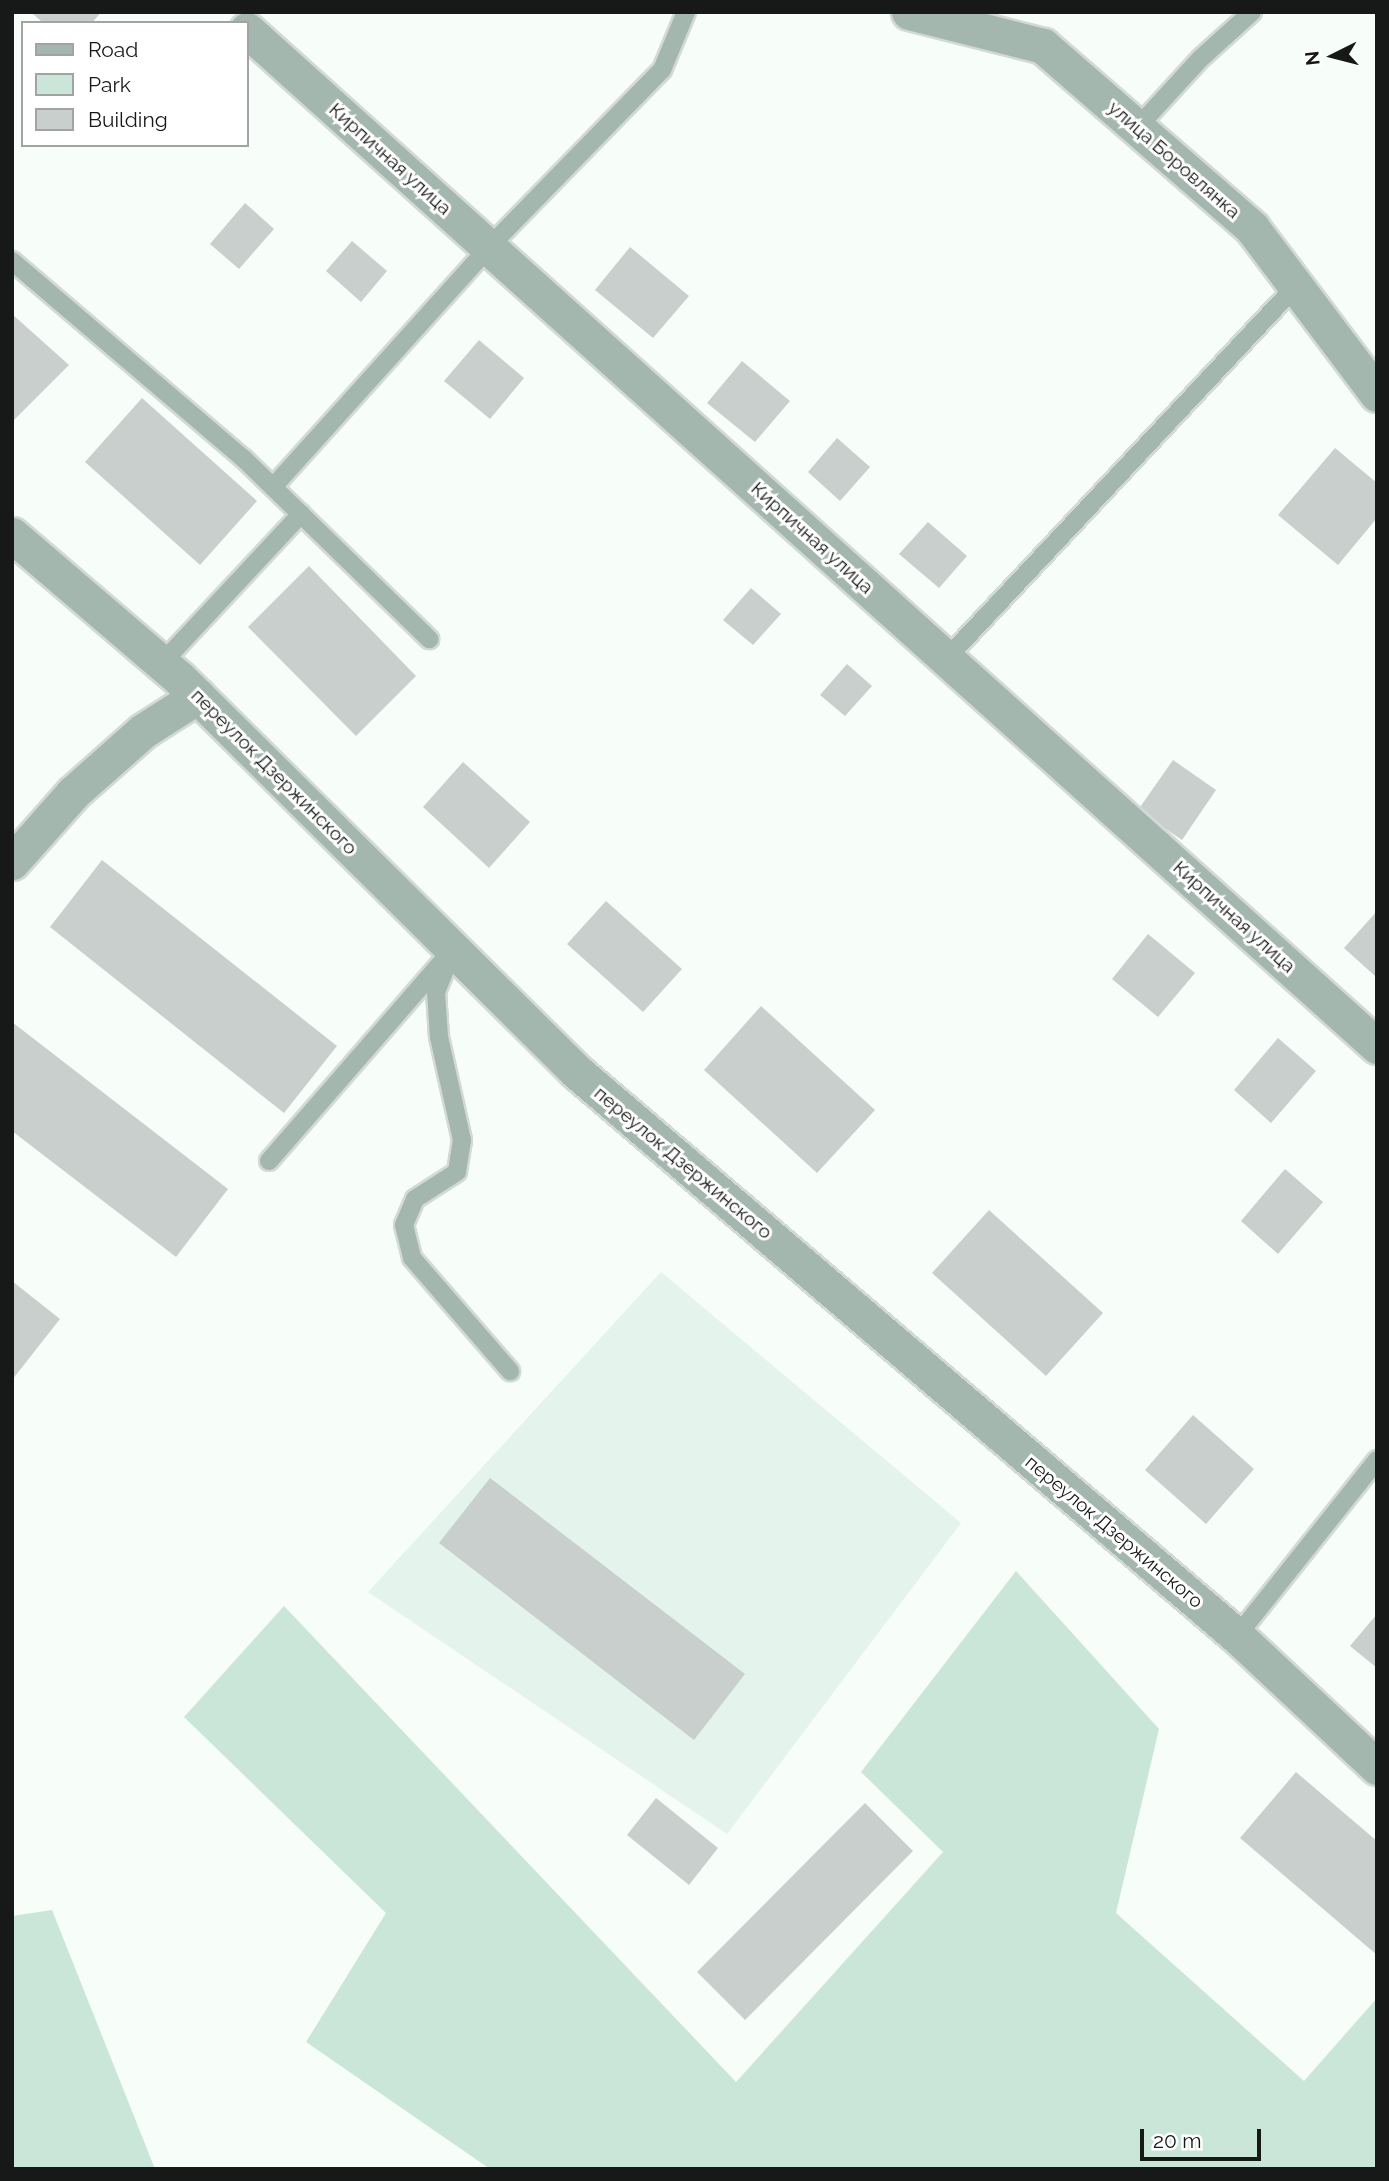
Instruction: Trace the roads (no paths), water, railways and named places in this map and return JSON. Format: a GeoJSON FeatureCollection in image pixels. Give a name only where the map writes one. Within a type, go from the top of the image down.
{"type":"FeatureCollection","features":[{"type":"Feature","properties":{"kind":"street","name":"улица Боровлянка"},"geometry":{"type":"LineString","coordinates":[[909,12],[1043,46],[1252,228],[1377,394]]}},
{"type":"Feature","properties":{"kind":"street","name":"Кирпичная улица"},"geometry":{"type":"LineString","coordinates":[[248,31],[1377,1046]]}},
{"type":"Feature","properties":{"kind":"street","name":"переулок Дзержинского"},"geometry":{"type":"LineString","coordinates":[[12,535],[198,696],[576,1072],[1237,1636],[1377,1767]]}},
{"type":"Feature","properties":{"kind":"street"},"geometry":{"type":"LineString","coordinates":[[12,862],[83,784],[143,731],[198,696]]}},
{"type":"Feature","properties":{"kind":"lane"},"geometry":{"type":"LineString","coordinates":[[273,487],[488,248],[662,70],[686,12]]}},
{"type":"Feature","properties":{"kind":"lane"},"geometry":{"type":"LineString","coordinates":[[1137,128],[1200,58],[1252,12]]}},
{"type":"Feature","properties":{"kind":"lane"},"geometry":{"type":"LineString","coordinates":[[12,261],[273,487],[429,639]]}},
{"type":"Feature","properties":{"kind":"lane"},"geometry":{"type":"LineString","coordinates":[[946,659],[1295,287]]}},
{"type":"Feature","properties":{"kind":"lane"},"geometry":{"type":"LineString","coordinates":[[162,663],[301,514]]}},
{"type":"Feature","properties":{"kind":"lane"},"geometry":{"type":"LineString","coordinates":[[269,1161],[453,950]]}},
{"type":"Feature","properties":{"kind":"lane"},"geometry":{"type":"LineString","coordinates":[[453,950],[436,992],[439,1037],[462,1140],[457,1172],[415,1199],[404,1225],[412,1258],[510,1371]]}},
{"type":"Feature","properties":{"kind":"lane"},"geometry":{"type":"LineString","coordinates":[[1237,1636],[1377,1460]]}}]}
